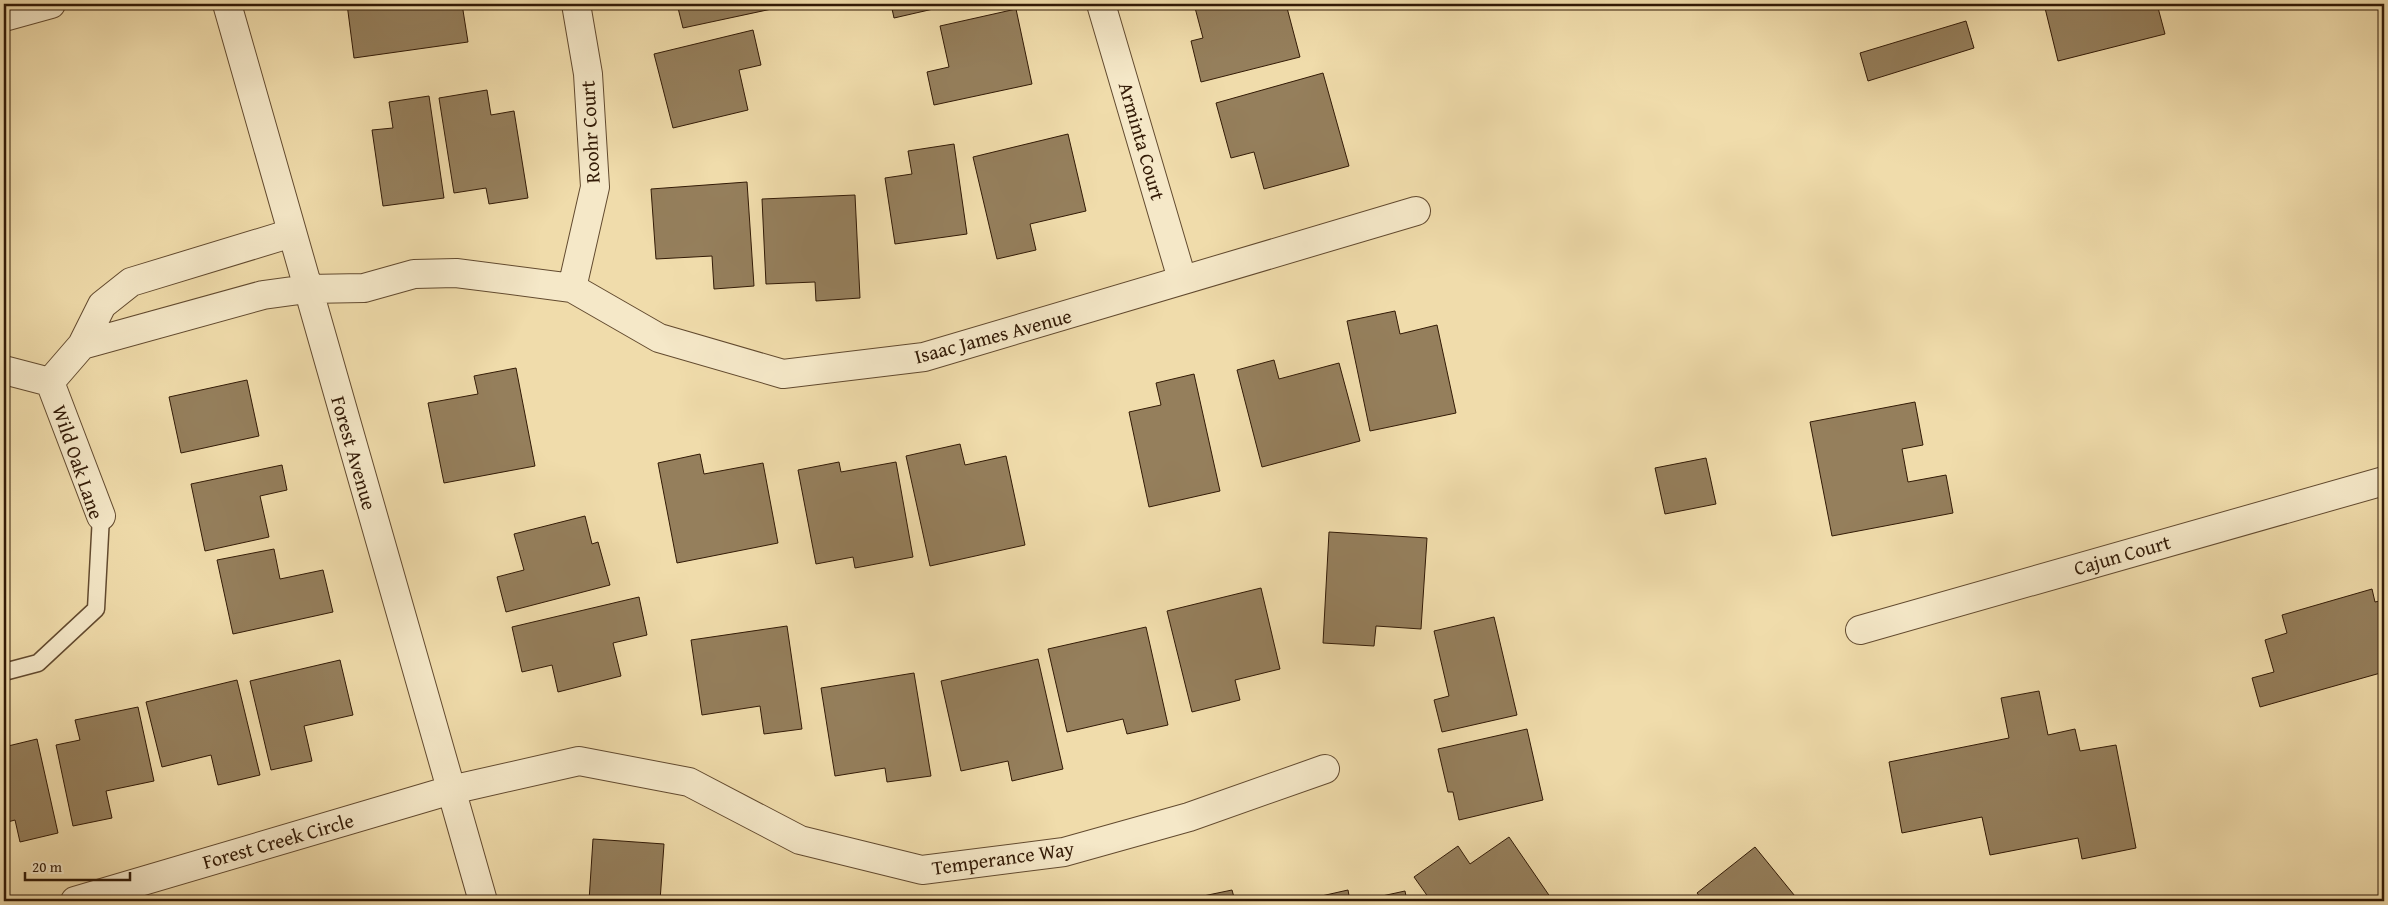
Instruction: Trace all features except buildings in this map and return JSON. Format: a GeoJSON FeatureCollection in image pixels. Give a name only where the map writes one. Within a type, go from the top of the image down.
{"type":"FeatureCollection","features":[{"type":"Feature","properties":{"kind":"street"},"geometry":{"type":"LineString","coordinates":[[4,18],[51,4]]}},
{"type":"Feature","properties":{"kind":"street","name":"Forest Avenue"},"geometry":{"type":"LineString","coordinates":[[227,4],[483,901]]}},
{"type":"Feature","properties":{"kind":"street","name":"Roohr Court"},"geometry":{"type":"LineString","coordinates":[[572,288],[595,187],[588,74],[576,4]]}},
{"type":"Feature","properties":{"kind":"street","name":"Arminta Court"},"geometry":{"type":"LineString","coordinates":[[1102,4],[1182,279]]}},
{"type":"Feature","properties":{"kind":"street","name":"Isaac James Avenue"},"geometry":{"type":"LineString","coordinates":[[307,289],[364,288],[414,274],[456,273],[572,288],[659,338],[783,374],[924,357],[1416,211]]}},
{"type":"Feature","properties":{"kind":"street","name":"Wild Oak Lane"},"geometry":{"type":"LineString","coordinates":[[50,382],[82,345],[102,305],[131,282],[292,233]]}},
{"type":"Feature","properties":{"kind":"street"},"geometry":{"type":"LineString","coordinates":[[82,345],[264,295],[307,289]]}},
{"type":"Feature","properties":{"kind":"street","name":"Wild Oak Lane"},"geometry":{"type":"LineString","coordinates":[[4,370],[50,382]]}},
{"type":"Feature","properties":{"kind":"street","name":"Wild Oak Lane"},"geometry":{"type":"LineString","coordinates":[[50,382],[101,516]]}},
{"type":"Feature","properties":{"kind":"street","name":"Cajun Court"},"geometry":{"type":"LineString","coordinates":[[1860,630],[2384,481]]}},
{"type":"Feature","properties":{"kind":"street","name":"Temperance Way"},"geometry":{"type":"LineString","coordinates":[[451,790],[579,761],[689,782],[800,840],[922,870],[1064,852],[1189,818],[1325,769]]}},
{"type":"Feature","properties":{"kind":"street","name":"Forest Creek Circle"},"geometry":{"type":"LineString","coordinates":[[75,901],[451,790]]}},
{"type":"Feature","properties":{"kind":"lane","name":"Wild Oak Lane"},"geometry":{"type":"LineString","coordinates":[[4,672],[38,663],[96,609],[101,516]]}}]}
